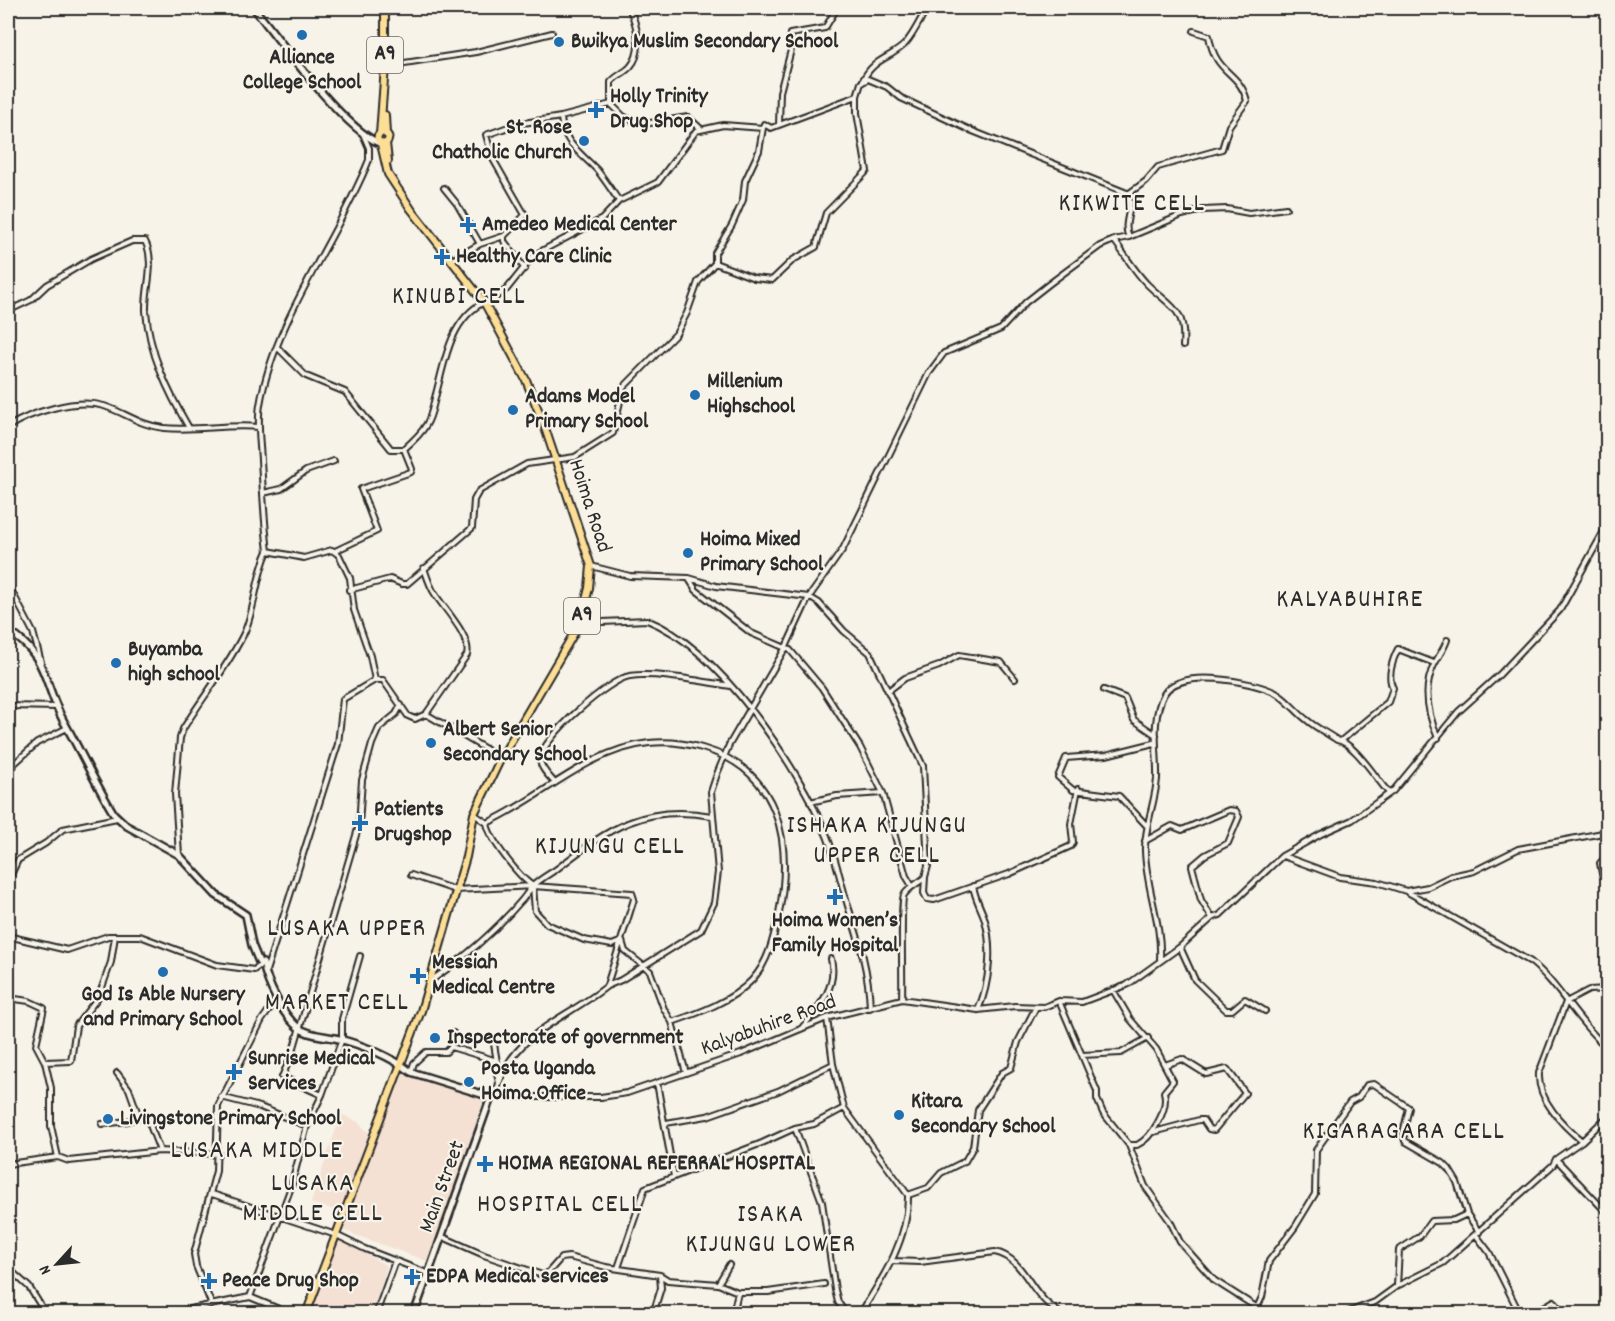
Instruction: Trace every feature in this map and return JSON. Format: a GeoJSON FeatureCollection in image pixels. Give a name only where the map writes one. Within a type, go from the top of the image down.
{"type":"FeatureCollection","features":[{"type":"Feature","properties":{"kind":"main road","name":"A9"},"geometry":{"type":"LineString","coordinates":[[382,143],[388,139],[381,134],[384,102],[385,8]]}},
{"type":"Feature","properties":{"kind":"main road","name":"Hoima Road"},"geometry":{"type":"LineString","coordinates":[[306,1314],[432,980],[455,890],[466,857],[474,814],[501,758],[580,623],[589,588],[591,566],[534,398],[484,303],[415,214],[394,182],[382,143]]}},
{"type":"Feature","properties":{"kind":"street"},"geometry":{"type":"LineString","coordinates":[[179,855],[175,794],[180,738],[188,721],[244,633],[252,612],[262,565],[268,551],[259,427],[260,404],[278,348],[309,278],[330,243],[369,160],[369,148],[364,135],[305,72],[254,8]]}},
{"type":"Feature","properties":{"kind":"street"},"geometry":{"type":"LineString","coordinates":[[629,8],[636,25],[637,51],[631,65],[611,82],[611,104],[623,116],[635,122],[650,123],[688,117],[702,129]]}},
{"type":"Feature","properties":{"kind":"street"},"geometry":{"type":"LineString","coordinates":[[779,125],[780,92],[791,50],[790,34],[825,28],[834,8]]}},
{"type":"Feature","properties":{"kind":"street"},"geometry":{"type":"LineString","coordinates":[[715,263],[754,278],[772,280],[793,260],[816,247],[826,213],[867,171],[857,113],[857,96],[863,81],[868,71],[880,59],[903,46],[927,8]]}},
{"type":"Feature","properties":{"kind":"street"},"geometry":{"type":"LineString","coordinates":[[1128,194],[1146,181],[1158,167],[1222,149],[1229,126],[1247,101],[1244,89],[1221,68],[1212,53],[1209,36],[1194,31]]}},
{"type":"Feature","properties":{"kind":"street"},"geometry":{"type":"LineString","coordinates":[[385,66],[477,52],[552,33]]}},
{"type":"Feature","properties":{"kind":"street"},"geometry":{"type":"LineString","coordinates":[[863,81],[868,79],[878,82],[901,98],[970,130],[1128,194],[1131,197],[1126,229],[1129,237]]}},
{"type":"Feature","properties":{"kind":"street"},"geometry":{"type":"LineString","coordinates":[[764,124],[771,128],[857,96]]}},
{"type":"Feature","properties":{"kind":"street"},"geometry":{"type":"LineString","coordinates":[[452,260],[480,244],[504,236],[525,215],[493,159],[485,136],[517,124],[561,117],[611,104]]}},
{"type":"Feature","properties":{"kind":"street"},"geometry":{"type":"LineString","coordinates":[[561,117],[561,126],[573,148],[600,174],[619,201]]}},
{"type":"Feature","properties":{"kind":"street"},"geometry":{"type":"LineString","coordinates":[[278,348],[306,376],[345,392],[391,449],[404,449],[427,424],[440,384],[441,368],[456,330],[471,310],[507,289],[534,255],[602,219],[619,201],[663,178],[687,139],[702,129],[723,125],[763,128],[764,124]]}},
{"type":"Feature","properties":{"kind":"street"},"geometry":{"type":"LineString","coordinates":[[349,590],[390,579],[405,584],[435,562],[472,528],[474,500],[478,491],[527,464],[556,462],[575,457],[613,433],[623,388],[676,334],[687,313],[698,282],[715,263],[715,253],[732,225],[743,200],[745,181],[762,143],[764,124]]}},
{"type":"Feature","properties":{"kind":"street"},"geometry":{"type":"LineString","coordinates":[[364,135],[381,134]]}},
{"type":"Feature","properties":{"kind":"street"},"geometry":{"type":"LineString","coordinates":[[364,135],[382,143]]}},
{"type":"Feature","properties":{"kind":"street"},"geometry":{"type":"LineString","coordinates":[[444,188],[458,204],[480,244]]}},
{"type":"Feature","properties":{"kind":"street"},"geometry":{"type":"LineString","coordinates":[[8,584],[33,632],[57,706],[117,818],[179,855],[216,895],[246,915],[252,945],[259,962],[263,963],[278,998],[299,1028],[342,1039],[400,1063],[411,1072],[494,1096],[509,1060],[521,1045],[607,986],[621,981],[645,964],[695,936],[707,917],[716,892],[718,872],[711,792],[733,737],[786,647],[809,597],[843,549],[929,373],[945,352],[1001,329],[1043,288],[1100,246],[1114,240],[1129,237],[1182,215],[1203,210],[1227,208],[1249,213],[1286,208]]}},
{"type":"Feature","properties":{"kind":"street"},"geometry":{"type":"LineString","coordinates":[[504,236],[504,241],[525,269]]}},
{"type":"Feature","properties":{"kind":"street"},"geometry":{"type":"LineString","coordinates":[[8,311],[31,300],[47,285],[91,259],[132,240],[145,241],[150,258],[146,311],[156,361],[189,428]]}},
{"type":"Feature","properties":{"kind":"street"},"geometry":{"type":"LineString","coordinates":[[1114,240],[1148,285],[1177,311],[1185,326],[1183,346]]}},
{"type":"Feature","properties":{"kind":"street"},"geometry":{"type":"LineString","coordinates":[[8,427],[43,409],[97,405],[137,422],[162,428],[238,425],[259,427]]}},
{"type":"Feature","properties":{"kind":"street"},"geometry":{"type":"LineString","coordinates":[[268,551],[304,558],[335,551],[377,531],[361,489],[411,472],[412,468],[404,449]]}},
{"type":"Feature","properties":{"kind":"street"},"geometry":{"type":"LineString","coordinates":[[263,493],[281,489],[306,471],[334,461]]}},
{"type":"Feature","properties":{"kind":"street","name":"Kalyabuhire Road"},"geometry":{"type":"LineString","coordinates":[[494,1096],[601,1097],[627,1093],[801,1030],[827,1018],[902,999],[978,1010],[1036,1007],[1059,1001],[1082,1002],[1127,985],[1180,948],[1212,918],[1220,915],[1282,856],[1352,820],[1393,791],[1458,712],[1500,674],[1560,610],[1608,524]]}},
{"type":"Feature","properties":{"kind":"street"},"geometry":{"type":"LineString","coordinates":[[335,551],[350,578],[349,590],[375,680]]}},
{"type":"Feature","properties":{"kind":"street"},"geometry":{"type":"LineString","coordinates":[[591,566],[645,578],[689,579],[716,586],[809,597],[819,603],[844,631],[868,650],[889,689],[924,771],[928,848],[924,893],[930,901],[1024,868],[1073,844],[1071,824],[1078,789]]}},
{"type":"Feature","properties":{"kind":"street"},"geometry":{"type":"LineString","coordinates":[[266,974],[338,744],[343,699],[375,680],[386,682],[411,718],[426,714],[469,649],[450,614],[434,593],[424,568]]}},
{"type":"Feature","properties":{"kind":"street"},"geometry":{"type":"LineString","coordinates":[[689,579],[696,590],[751,633],[786,647],[808,670],[843,718],[883,793],[906,876],[912,886]]}},
{"type":"Feature","properties":{"kind":"street"},"geometry":{"type":"LineString","coordinates":[[580,623],[647,620],[692,647],[732,686],[792,770],[827,838],[860,941],[868,977],[870,1008]]}},
{"type":"Feature","properties":{"kind":"street"},"geometry":{"type":"LineString","coordinates":[[8,631],[27,643],[41,662]]}},
{"type":"Feature","properties":{"kind":"street"},"geometry":{"type":"LineString","coordinates":[[1438,738],[1428,705],[1428,686],[1434,663],[1447,640]]}},
{"type":"Feature","properties":{"kind":"street"},"geometry":{"type":"LineString","coordinates":[[1342,740],[1388,702],[1393,688],[1390,682],[1390,671],[1398,649],[1434,663]]}},
{"type":"Feature","properties":{"kind":"street"},"geometry":{"type":"LineString","coordinates":[[889,689],[905,678],[964,654],[1001,663],[1015,679]]}},
{"type":"Feature","properties":{"kind":"street"},"geometry":{"type":"LineString","coordinates":[[554,782],[542,767],[543,752],[554,736],[606,686],[629,676],[732,686]]}},
{"type":"Feature","properties":{"kind":"street"},"geometry":{"type":"LineString","coordinates":[[1160,960],[1160,927],[1147,871],[1145,841],[1157,781],[1154,742],[1162,698],[1170,687],[1181,681],[1218,679],[1274,692],[1305,720],[1337,740],[1342,740],[1365,761],[1389,793]]}},
{"type":"Feature","properties":{"kind":"street"},"geometry":{"type":"LineString","coordinates":[[1104,690],[1125,698],[1130,704],[1134,720],[1156,735]]}},
{"type":"Feature","properties":{"kind":"street"},"geometry":{"type":"LineString","coordinates":[[322,1095],[282,1077],[299,1028],[359,825],[362,780],[372,744],[380,728],[396,714],[401,705]]}},
{"type":"Feature","properties":{"kind":"street"},"geometry":{"type":"LineString","coordinates":[[8,706],[57,706]]}},
{"type":"Feature","properties":{"kind":"street"},"geometry":{"type":"LineString","coordinates":[[426,714],[501,758]]}},
{"type":"Feature","properties":{"kind":"street"},"geometry":{"type":"LineString","coordinates":[[8,774],[15,763],[37,743],[68,728]]}},
{"type":"Feature","properties":{"kind":"street"},"geometry":{"type":"LineString","coordinates":[[1147,826],[1119,796],[1073,790],[1058,779],[1066,759],[1102,756],[1154,742]]}},
{"type":"Feature","properties":{"kind":"street"},"geometry":{"type":"LineString","coordinates":[[487,823],[504,815],[554,782],[603,757],[647,743],[683,743],[726,755],[756,779],[770,800],[776,815],[783,847],[784,867],[780,909],[770,950],[752,980],[725,999],[672,1022]]}},
{"type":"Feature","properties":{"kind":"street"},"geometry":{"type":"LineString","coordinates":[[810,802],[837,796],[883,793]]}},
{"type":"Feature","properties":{"kind":"street"},"geometry":{"type":"LineString","coordinates":[[1145,841],[1173,826],[1180,831],[1229,810],[1236,811],[1239,817],[1227,845],[1204,855],[1192,866],[1201,900],[1212,918]]}},
{"type":"Feature","properties":{"kind":"street"},"geometry":{"type":"LineString","coordinates":[[432,980],[486,935],[521,902],[533,886],[576,852],[629,822],[669,813],[712,816]]}},
{"type":"Feature","properties":{"kind":"street"},"geometry":{"type":"LineString","coordinates":[[474,814],[487,823],[488,830],[524,880],[533,886]]}},
{"type":"Feature","properties":{"kind":"street"},"geometry":{"type":"LineString","coordinates":[[8,881],[18,860],[46,843],[63,829],[117,818]]}},
{"type":"Feature","properties":{"kind":"street"},"geometry":{"type":"LineString","coordinates":[[1406,891],[1428,887],[1451,876],[1474,872],[1518,849],[1606,832],[1608,846]]}},
{"type":"Feature","properties":{"kind":"street"},"geometry":{"type":"LineString","coordinates":[[1608,855],[1600,863],[1602,874],[1608,878]]}},
{"type":"Feature","properties":{"kind":"street"},"geometry":{"type":"LineString","coordinates":[[1282,856],[1340,877],[1377,882],[1406,891],[1520,954],[1537,967],[1566,1002],[1575,1017],[1601,1042]]}},
{"type":"Feature","properties":{"kind":"street"},"geometry":{"type":"LineString","coordinates":[[411,875],[455,890],[533,886],[632,893],[634,899],[607,986]]}},
{"type":"Feature","properties":{"kind":"street"},"geometry":{"type":"LineString","coordinates":[[902,999],[904,950],[901,903],[912,886],[925,877]]}},
{"type":"Feature","properties":{"kind":"street"},"geometry":{"type":"LineString","coordinates":[[533,886],[535,911],[540,920],[584,940],[612,945],[622,941]]}},
{"type":"Feature","properties":{"kind":"street"},"geometry":{"type":"LineString","coordinates":[[973,886],[975,902],[984,918],[988,948],[987,983],[978,1010]]}},
{"type":"Feature","properties":{"kind":"street"},"geometry":{"type":"LineString","coordinates":[[8,936],[67,950],[108,936],[146,937],[228,968],[254,970],[263,963]]}},
{"type":"Feature","properties":{"kind":"street"},"geometry":{"type":"LineString","coordinates":[[45,1062],[71,1061],[76,1026],[94,1004],[101,990],[111,962],[115,936]]}},
{"type":"Feature","properties":{"kind":"street"},"geometry":{"type":"LineString","coordinates":[[622,941],[625,951],[645,964],[650,971],[664,1010],[672,1022],[686,1073]]}},
{"type":"Feature","properties":{"kind":"street"},"geometry":{"type":"LineString","coordinates":[[1180,948],[1195,980],[1226,1010],[1232,1010],[1245,999],[1265,1011]]}},
{"type":"Feature","properties":{"kind":"street"},"geometry":{"type":"LineString","coordinates":[[250,1297],[291,1187],[307,1126],[322,1095],[342,1039],[342,1020],[360,956]]}},
{"type":"Feature","properties":{"kind":"street"},"geometry":{"type":"LineString","coordinates":[[801,1030],[830,988],[834,972],[831,959]]}},
{"type":"Feature","properties":{"kind":"street"},"geometry":{"type":"LineString","coordinates":[[1582,1141],[1561,1122],[1542,1089],[1539,1078],[1566,1002],[1589,990],[1608,988]]}},
{"type":"Feature","properties":{"kind":"street"},"geometry":{"type":"LineString","coordinates":[[1113,990],[1130,1019],[1148,1038],[1173,1083],[1164,1092],[1165,1100],[1154,1132]]}},
{"type":"Feature","properties":{"kind":"street"},"geometry":{"type":"LineString","coordinates":[[8,998],[43,1006],[44,1012],[36,1044],[45,1062],[51,1088],[51,1125],[59,1148],[58,1157]]}},
{"type":"Feature","properties":{"kind":"street"},"geometry":{"type":"LineString","coordinates":[[211,1303],[195,1266],[194,1254],[212,1194],[218,1154],[217,1115],[221,1098],[262,1020],[278,998]]}},
{"type":"Feature","properties":{"kind":"street"},"geometry":{"type":"LineString","coordinates":[[1059,1001],[1097,1091],[1097,1099],[1103,1113],[1129,1144],[1145,1186],[1170,1221],[1180,1242],[1215,1281],[1256,1307]]}},
{"type":"Feature","properties":{"kind":"street"},"geometry":{"type":"LineString","coordinates":[[908,1195],[928,1188],[941,1173],[965,1161],[974,1147],[978,1110],[1002,1073],[1011,1068],[1017,1042],[1036,1007]]}},
{"type":"Feature","properties":{"kind":"street"},"geometry":{"type":"LineString","coordinates":[[827,1018],[833,1064],[844,1108],[908,1195],[907,1209],[893,1261],[860,1314]]}},
{"type":"Feature","properties":{"kind":"street"},"geometry":{"type":"LineString","coordinates":[[411,1072],[414,1063],[426,1052],[446,1053],[451,1047],[453,1033]]}},
{"type":"Feature","properties":{"kind":"street"},"geometry":{"type":"LineString","coordinates":[[1082,1055],[1121,1053],[1148,1038]]}},
{"type":"Feature","properties":{"kind":"street"},"geometry":{"type":"LineString","coordinates":[[494,1044],[499,1084]]}},
{"type":"Feature","properties":{"kind":"street"},"geometry":{"type":"LineString","coordinates":[[451,1047],[488,1057],[497,1066]]}},
{"type":"Feature","properties":{"kind":"street"},"geometry":{"type":"LineString","coordinates":[[1129,1144],[1137,1145],[1154,1132],[1199,1120],[1203,1120],[1209,1129],[1214,1130],[1245,1095],[1243,1087],[1227,1069],[1206,1074],[1182,1059],[1165,1065]]}},
{"type":"Feature","properties":{"kind":"street"},"geometry":{"type":"LineString","coordinates":[[666,1123],[707,1116],[777,1091],[833,1064]]}},
{"type":"Feature","properties":{"kind":"street"},"geometry":{"type":"LineString","coordinates":[[117,1073],[129,1089],[140,1117],[150,1122],[153,1140],[160,1151]]}},
{"type":"Feature","properties":{"kind":"street"},"geometry":{"type":"LineString","coordinates":[[657,1083],[674,1177]]}},
{"type":"Feature","properties":{"kind":"street"},"geometry":{"type":"LineString","coordinates":[[1254,1314],[1262,1297],[1269,1261],[1295,1227],[1315,1194],[1316,1150],[1350,1102],[1359,1097],[1367,1085],[1374,1084],[1409,1108],[1403,1133],[1405,1141],[1443,1163],[1449,1169],[1457,1182],[1467,1214],[1520,1314]]}},
{"type":"Feature","properties":{"kind":"street","name":"Main Street"},"geometry":{"type":"LineString","coordinates":[[414,1314],[427,1273],[443,1237],[494,1096]]}},
{"type":"Feature","properties":{"kind":"street"},"geometry":{"type":"LineString","coordinates":[[221,1098],[260,1107],[307,1126]]}},
{"type":"Feature","properties":{"kind":"street"},"geometry":{"type":"LineString","coordinates":[[618,1268],[643,1190],[795,1128],[814,1124],[844,1108]]}},
{"type":"Feature","properties":{"kind":"street"},"geometry":{"type":"LineString","coordinates":[[1343,1314],[1375,1302],[1397,1286],[1433,1270],[1553,1165],[1556,1158],[1582,1141],[1608,1116]]}},
{"type":"Feature","properties":{"kind":"street"},"geometry":{"type":"LineString","coordinates":[[102,1124],[128,1122],[140,1117]]}},
{"type":"Feature","properties":{"kind":"street"},"geometry":{"type":"LineString","coordinates":[[795,1128],[820,1192],[835,1290],[838,1302],[846,1314]]}},
{"type":"Feature","properties":{"kind":"street"},"geometry":{"type":"LineString","coordinates":[[8,1164],[58,1157],[69,1161],[160,1151],[218,1154]]}},
{"type":"Feature","properties":{"kind":"street"},"geometry":{"type":"LineString","coordinates":[[1556,1158],[1608,1214]]}},
{"type":"Feature","properties":{"kind":"street"},"geometry":{"type":"LineString","coordinates":[[212,1194],[336,1235],[427,1273]]}},
{"type":"Feature","properties":{"kind":"street"},"geometry":{"type":"LineString","coordinates":[[1397,1286],[1398,1256],[1403,1246],[1420,1236],[1431,1221],[1454,1220],[1467,1214]]}},
{"type":"Feature","properties":{"kind":"street"},"geometry":{"type":"LineString","coordinates":[[443,1237],[545,1276],[561,1258],[569,1257],[660,1275],[668,1280],[718,1284],[738,1292],[768,1292],[824,1284]]}},
{"type":"Feature","properties":{"kind":"street"},"geometry":{"type":"LineString","coordinates":[[893,1261],[920,1262],[1001,1253],[1026,1275],[1040,1297],[1061,1314]]}},
{"type":"Feature","properties":{"kind":"street"},"geometry":{"type":"LineString","coordinates":[[376,1314],[394,1261]]}},
{"type":"Feature","properties":{"kind":"street"},"geometry":{"type":"LineString","coordinates":[[718,1284],[729,1266]]}},
{"type":"Feature","properties":{"kind":"street"},"geometry":{"type":"LineString","coordinates":[[8,1268],[29,1287],[46,1314]]}},
{"type":"Feature","properties":{"kind":"street"},"geometry":{"type":"LineString","coordinates":[[655,1313],[661,1288],[660,1275]]}},
{"type":"Feature","properties":{"kind":"street"},"geometry":{"type":"LineString","coordinates":[[733,1314],[738,1292]]}},
{"type":"Feature","properties":{"kind":"street"},"geometry":{"type":"LineString","coordinates":[[165,1314],[250,1297],[291,1314]]}},
{"type":"Feature","properties":{"kind":"street"},"geometry":{"type":"LineString","coordinates":[[1532,1314],[1554,1301],[1563,1314]]}},
{"type":"Feature","properties":{"kind":"shaded area"},"geometry":{"type":"Polygon","coordinates":[[[402,1071],[487,1100],[427,1261],[342,1230],[402,1071]]]}},
{"type":"Feature","properties":{"kind":"shaded area"},"geometry":{"type":"Polygon","coordinates":[[[341,1114],[358,1122],[369,1133],[342,1212],[311,1203],[341,1114]]]}},
{"type":"Feature","properties":{"kind":"shaded area"},"geometry":{"type":"Polygon","coordinates":[[[339,1239],[387,1266],[373,1313],[309,1314],[339,1239]]]}},
{"type":"Feature","properties":{"kind":"place","name":"Alliance College School"},"geometry":{"type":"Point","coordinates":[302,35]}},
{"type":"Feature","properties":{"kind":"place","name":"Bwikya Muslim Secondary School"},"geometry":{"type":"Point","coordinates":[559,42]}},
{"type":"Feature","properties":{"kind":"place","name":"Holly Trinity Drug Shop"},"geometry":{"type":"Point","coordinates":[596,110]}},
{"type":"Feature","properties":{"kind":"place","name":"St. Rose Chatholic Church"},"geometry":{"type":"Point","coordinates":[584,141]}},
{"type":"Feature","properties":{"kind":"place","name":"Amedeo Medical Center"},"geometry":{"type":"Point","coordinates":[468,225]}},
{"type":"Feature","properties":{"kind":"place","name":"Healthy Care Clinic"},"geometry":{"type":"Point","coordinates":[442,257]}},
{"type":"Feature","properties":{"kind":"place","name":"Millenium Highschool"},"geometry":{"type":"Point","coordinates":[695,395]}},
{"type":"Feature","properties":{"kind":"place","name":"Adams Model Primary School"},"geometry":{"type":"Point","coordinates":[513,410]}},
{"type":"Feature","properties":{"kind":"place","name":"Hoima Mixed Primary School"},"geometry":{"type":"Point","coordinates":[688,553]}},
{"type":"Feature","properties":{"kind":"place","name":"Buyamba high school"},"geometry":{"type":"Point","coordinates":[116,663]}},
{"type":"Feature","properties":{"kind":"place","name":"Albert Senior Secondary School"},"geometry":{"type":"Point","coordinates":[431,743]}},
{"type":"Feature","properties":{"kind":"place","name":"Patients Drugshop"},"geometry":{"type":"Point","coordinates":[360,823]}},
{"type":"Feature","properties":{"kind":"place","name":"Hoima Women’s Family Hospital"},"geometry":{"type":"Point","coordinates":[835,897]}},
{"type":"Feature","properties":{"kind":"place","name":"God Is Able Nursery and Primary School"},"geometry":{"type":"Point","coordinates":[163,972]}},
{"type":"Feature","properties":{"kind":"place","name":"Messiah Medical Centre"},"geometry":{"type":"Point","coordinates":[418,976]}},
{"type":"Feature","properties":{"kind":"place","name":"Inspectorate of government"},"geometry":{"type":"Point","coordinates":[435,1038]}},
{"type":"Feature","properties":{"kind":"place","name":"Sunrise Medical Services"},"geometry":{"type":"Point","coordinates":[234,1072]}},
{"type":"Feature","properties":{"kind":"place","name":"Posta Uganda Hoima Office"},"geometry":{"type":"Point","coordinates":[469,1082]}},
{"type":"Feature","properties":{"kind":"place","name":"Kitara Secondary School"},"geometry":{"type":"Point","coordinates":[899,1115]}},
{"type":"Feature","properties":{"kind":"place","name":"Livingstone Primary School"},"geometry":{"type":"Point","coordinates":[108,1119]}},
{"type":"Feature","properties":{"kind":"place","name":"HOIMA REGIONAL REFERRAL HOSPITAL"},"geometry":{"type":"Point","coordinates":[485,1164]}},
{"type":"Feature","properties":{"kind":"place","name":"EDPA Medical services"},"geometry":{"type":"Point","coordinates":[412,1277]}},
{"type":"Feature","properties":{"kind":"place","name":"Peace Drug Shop"},"geometry":{"type":"Point","coordinates":[209,1281]}},
{"type":"Feature","properties":{"kind":"district","name":"KIKWITE CELL"},"geometry":{"type":"Point","coordinates":[1132,204]}},
{"type":"Feature","properties":{"kind":"district","name":"KINUBI CELL"},"geometry":{"type":"Point","coordinates":[459,297]}},
{"type":"Feature","properties":{"kind":"district","name":"KALYABUHIRE"},"geometry":{"type":"Point","coordinates":[1350,600]}},
{"type":"Feature","properties":{"kind":"district","name":"ISHAKA KIJUNGU UPPER CELL"},"geometry":{"type":"Point","coordinates":[877,841]}},
{"type":"Feature","properties":{"kind":"district","name":"KIJUNGU CELL"},"geometry":{"type":"Point","coordinates":[610,847]}},
{"type":"Feature","properties":{"kind":"district","name":"LUSAKA UPPER"},"geometry":{"type":"Point","coordinates":[347,929]}},
{"type":"Feature","properties":{"kind":"district","name":"MARKET CELL"},"geometry":{"type":"Point","coordinates":[337,1003]}},
{"type":"Feature","properties":{"kind":"district","name":"KIGARAGARA CELL"},"geometry":{"type":"Point","coordinates":[1404,1132]}},
{"type":"Feature","properties":{"kind":"district","name":"LUSAKA MIDDLE"},"geometry":{"type":"Point","coordinates":[257,1151]}},
{"type":"Feature","properties":{"kind":"district","name":"LUSAKA MIDDLE CELL"},"geometry":{"type":"Point","coordinates":[313,1199]}},
{"type":"Feature","properties":{"kind":"district","name":"HOSPITAL CELL"},"geometry":{"type":"Point","coordinates":[560,1205]}},
{"type":"Feature","properties":{"kind":"district","name":"ISAKA KIJUNGU LOWER"},"geometry":{"type":"Point","coordinates":[771,1230]}}]}
